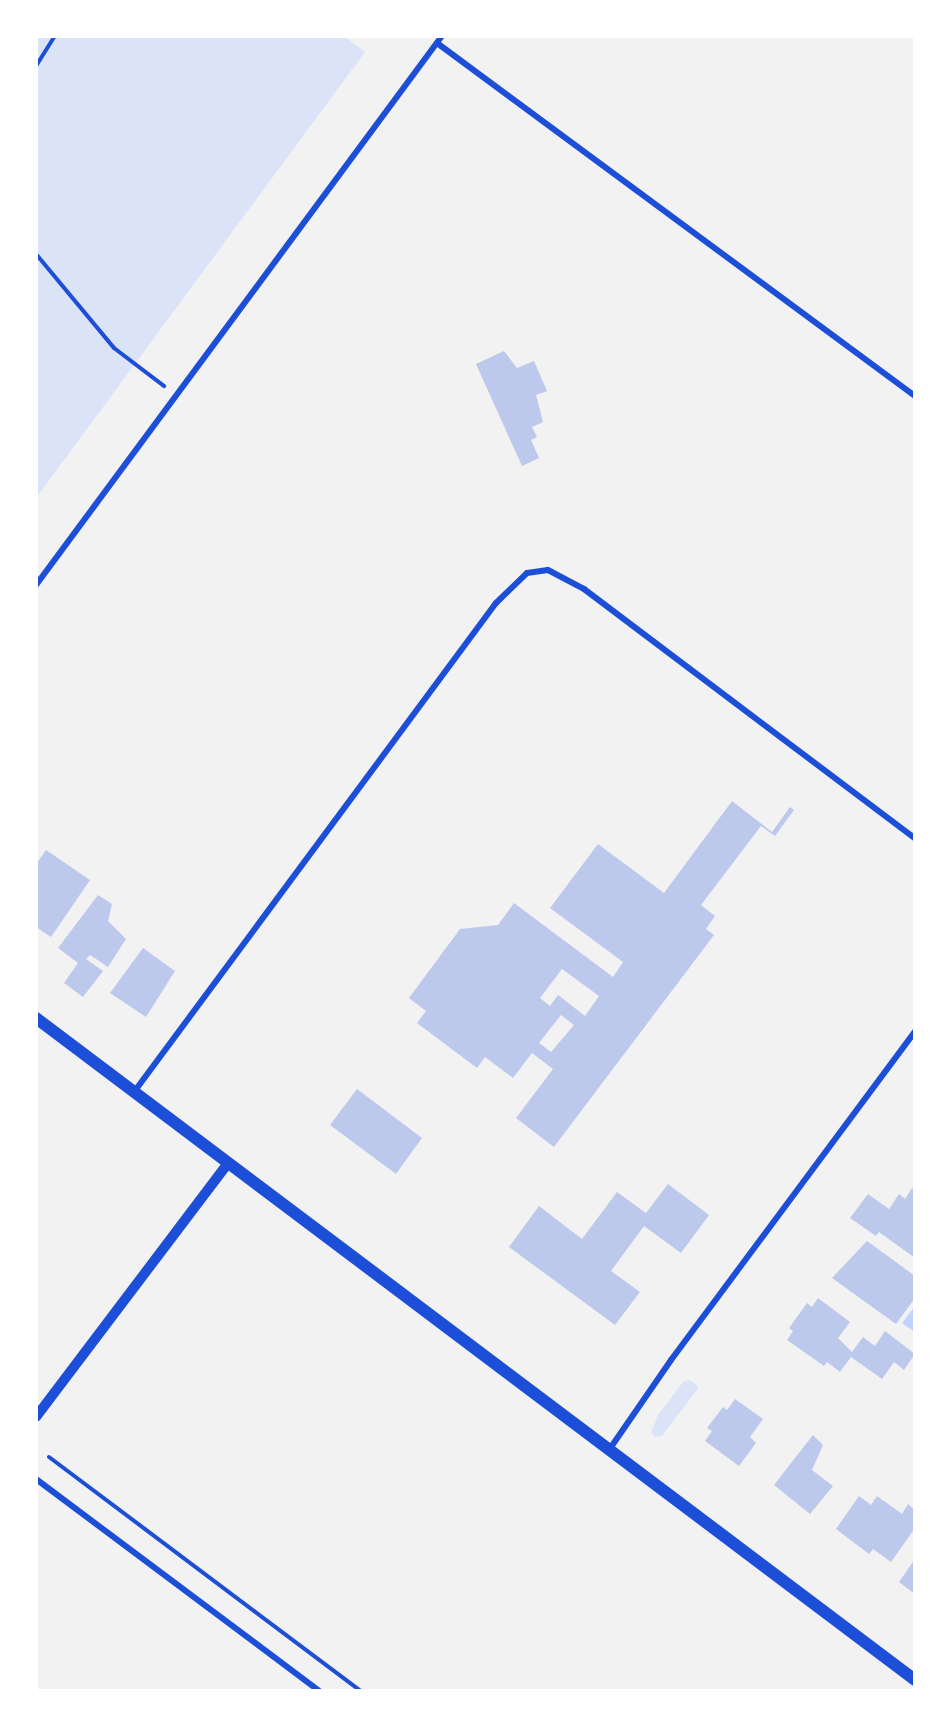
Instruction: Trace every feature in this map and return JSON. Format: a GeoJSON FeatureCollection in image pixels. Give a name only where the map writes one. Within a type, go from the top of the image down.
{"type":"FeatureCollection","features":[{"type":"Feature","properties":{"kind":"main road"},"geometry":{"type":"LineString","coordinates":[[36,1018],[915,1680]]}},
{"type":"Feature","properties":{"kind":"street"},"geometry":{"type":"LineString","coordinates":[[36,585],[442,36]]}},
{"type":"Feature","properties":{"kind":"street"},"geometry":{"type":"LineString","coordinates":[[437,43],[915,396]]}},
{"type":"Feature","properties":{"kind":"street"},"geometry":{"type":"LineString","coordinates":[[134,1092],[496,603],[527,573],[548,570],[577,584],[915,838]]}},
{"type":"Feature","properties":{"kind":"street"},"geometry":{"type":"LineString","coordinates":[[609,1450],[915,1031]]}},
{"type":"Feature","properties":{"kind":"street"},"geometry":{"type":"LineString","coordinates":[[36,1417],[228,1163]]}},
{"type":"Feature","properties":{"kind":"street"},"geometry":{"type":"LineString","coordinates":[[36,1479],[319,1691]]}},
{"type":"Feature","properties":{"kind":"path"},"geometry":{"type":"LineString","coordinates":[[36,66],[55,36]]}},
{"type":"Feature","properties":{"kind":"path"},"geometry":{"type":"LineString","coordinates":[[36,254],[114,348],[176,395]]}},
{"type":"Feature","properties":{"kind":"path"},"geometry":{"type":"LineString","coordinates":[[49,1457],[361,1691]]}},
{"type":"Feature","properties":{"kind":"shaded area"},"geometry":{"type":"Polygon","coordinates":[[[36,36],[344,36],[365,52],[36,498],[36,36]]]}},
{"type":"Feature","properties":{"kind":"shaded area"},"geometry":{"type":"Polygon","coordinates":[[[690,1380],[699,1387],[662,1436],[654,1437],[651,1432],[658,1415],[683,1382],[690,1380]]]}},
{"type":"Feature","properties":{"kind":"water"},"geometry":{"type":"Polygon","coordinates":[[[915,1306],[915,1332],[902,1323],[915,1306]]]}},
{"type":"Feature","properties":{"kind":"building"},"geometry":{"type":"Polygon","coordinates":[[[504,351],[517,368],[534,361],[547,391],[536,395],[543,422],[532,427],[537,437],[531,440],[539,458],[522,466],[476,364],[504,351]]]}},
{"type":"Feature","properties":{"kind":"building"},"geometry":{"type":"Polygon","coordinates":[[[732,801],[772,832],[790,807],[794,810],[775,836],[761,826],[701,905],[715,916],[706,929],[714,935],[554,1147],[516,1118],[553,1069],[532,1053],[513,1078],[485,1057],[477,1068],[417,1023],[426,1011],[409,998],[460,929],[498,925],[514,903],[613,977],[623,962],[550,908],[598,844],[664,893],[732,801]],[[562,969],[540,998],[550,1006],[558,995],[585,1016],[599,996],[562,969]],[[561,1015],[539,1043],[551,1052],[574,1025],[561,1015]]]}},
{"type":"Feature","properties":{"kind":"building"},"geometry":{"type":"Polygon","coordinates":[[[46,850],[90,880],[51,937],[36,927],[36,864],[46,850]]]}},
{"type":"Feature","properties":{"kind":"building"},"geometry":{"type":"Polygon","coordinates":[[[98,895],[112,904],[108,921],[126,939],[108,967],[90,955],[86,959],[103,971],[83,997],[64,983],[78,963],[58,948],[98,895]]]}},
{"type":"Feature","properties":{"kind":"building"},"geometry":{"type":"Polygon","coordinates":[[[143,948],[175,971],[146,1017],[110,993],[143,948]]]}},
{"type":"Feature","properties":{"kind":"building"},"geometry":{"type":"Polygon","coordinates":[[[357,1089],[422,1138],[396,1174],[330,1125],[357,1089]]]}},
{"type":"Feature","properties":{"kind":"building"},"geometry":{"type":"Polygon","coordinates":[[[668,1184],[709,1215],[681,1253],[644,1226],[611,1271],[640,1292],[615,1325],[509,1247],[539,1206],[582,1239],[617,1192],[646,1213],[668,1184]]]}},
{"type":"Feature","properties":{"kind":"building"},"geometry":{"type":"Polygon","coordinates":[[[912,1188],[915,1191],[915,1258],[879,1232],[876,1236],[850,1218],[868,1194],[889,1209],[899,1194],[905,1199],[912,1188]]]}},
{"type":"Feature","properties":{"kind":"building"},"geometry":{"type":"Polygon","coordinates":[[[867,1241],[915,1276],[915,1298],[896,1324],[832,1278],[867,1241]]]}},
{"type":"Feature","properties":{"kind":"building"},"geometry":{"type":"Polygon","coordinates":[[[818,1298],[850,1322],[838,1338],[852,1352],[863,1337],[875,1346],[885,1331],[915,1354],[904,1370],[894,1362],[882,1379],[851,1357],[840,1372],[827,1362],[824,1366],[787,1340],[793,1331],[789,1328],[807,1303],[812,1307],[818,1298]]]}},
{"type":"Feature","properties":{"kind":"building"},"geometry":{"type":"Polygon","coordinates":[[[735,1399],[763,1419],[750,1437],[756,1443],[739,1466],[705,1441],[712,1431],[707,1428],[723,1407],[727,1410],[735,1399]]]}},
{"type":"Feature","properties":{"kind":"building"},"geometry":{"type":"Polygon","coordinates":[[[813,1435],[823,1445],[812,1470],[833,1486],[810,1514],[774,1485],[813,1435]]]}},
{"type":"Feature","properties":{"kind":"building"},"geometry":{"type":"Polygon","coordinates":[[[859,1496],[871,1505],[877,1496],[902,1514],[908,1504],[915,1510],[915,1528],[891,1562],[873,1549],[869,1554],[836,1529],[859,1496]]]}},
{"type":"Feature","properties":{"kind":"building"},"geometry":{"type":"Polygon","coordinates":[[[915,1559],[915,1594],[899,1582],[915,1559]]]}}]}
